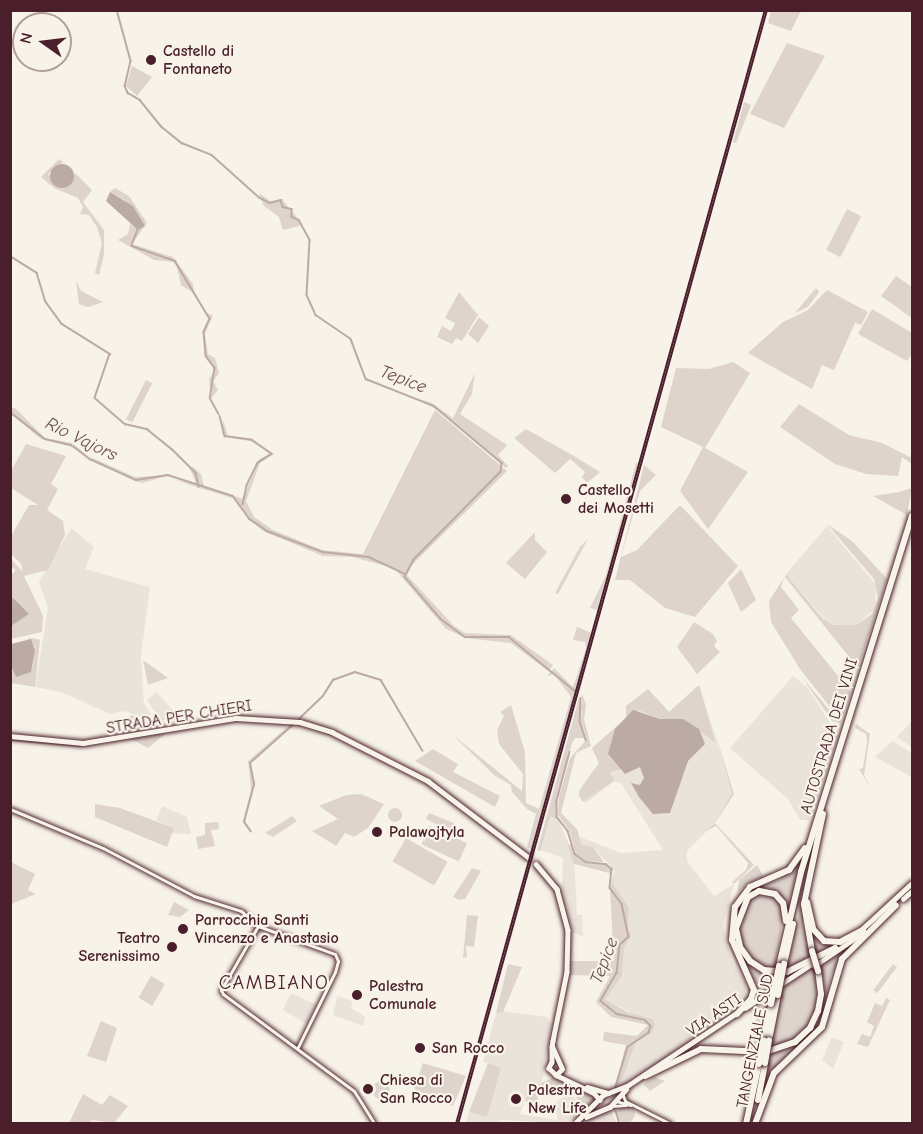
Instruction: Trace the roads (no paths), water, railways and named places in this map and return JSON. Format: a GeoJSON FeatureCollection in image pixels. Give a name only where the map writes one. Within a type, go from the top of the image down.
{"type":"FeatureCollection","features":[{"type":"Feature","properties":{"kind":"highway","name":"AUTOSTRADA DEI VINI"},"geometry":{"type":"LineString","coordinates":[[781,965],[822,802],[912,516]]}},
{"type":"Feature","properties":{"kind":"highway","name":"AUTOSTRADA DEI VINI"},"geometry":{"type":"LineString","coordinates":[[781,965],[823,814],[912,528]]}},
{"type":"Feature","properties":{"kind":"highway"},"geometry":{"type":"LineString","coordinates":[[737,1014],[751,999],[754,990],[732,940],[735,907],[750,887],[781,876],[795,864],[822,802]]}},
{"type":"Feature","properties":{"kind":"highway"},"geometry":{"type":"LineString","coordinates":[[645,1076],[701,1049],[766,1052],[795,1042],[810,1028],[818,1011],[821,994],[803,908],[823,814]]}},
{"type":"Feature","properties":{"kind":"highway"},"geometry":{"type":"LineString","coordinates":[[814,853],[807,906],[816,934],[835,943],[862,930]]}},
{"type":"Feature","properties":{"kind":"highway"},"geometry":{"type":"LineString","coordinates":[[781,965],[785,908],[775,894],[759,891],[743,903],[736,929],[740,947],[757,966],[787,972],[836,948]]}},
{"type":"Feature","properties":{"kind":"highway"},"geometry":{"type":"LineString","coordinates":[[753,1124],[774,1073],[822,1027],[842,959],[896,906]]}},
{"type":"Feature","properties":{"kind":"highway","name":"TANGENZIALE SUD"},"geometry":{"type":"LineString","coordinates":[[766,1040],[778,995],[781,965]]}},
{"type":"Feature","properties":{"kind":"highway","name":"TANGENZIALE SUD"},"geometry":{"type":"LineString","coordinates":[[753,1124],[771,1004],[781,965]]}},
{"type":"Feature","properties":{"kind":"highway","name":"TANGENZIALE SUD"},"geometry":{"type":"LineString","coordinates":[[746,1124],[762,1064]]}},
{"type":"Feature","properties":{"kind":"main road","name":"STRADA PER CHIERI"},"geometry":{"type":"LineString","coordinates":[[10,736],[84,743],[236,717],[300,722],[332,732],[428,781],[528,857]]}},
{"type":"Feature","properties":{"kind":"main road"},"geometry":{"type":"LineString","coordinates":[[536,864],[557,890],[568,930],[567,972],[552,1047],[554,1063],[574,1083],[609,1094],[614,1100]]}},
{"type":"Feature","properties":{"kind":"main road","name":"VIA ASTI"},"geometry":{"type":"LineString","coordinates":[[574,1123],[600,1099],[737,1014],[862,930],[912,883]]}},
{"type":"Feature","properties":{"kind":"main road","name":"VIA ASTI"},"geometry":{"type":"LineString","coordinates":[[608,1106],[622,1092],[645,1076],[855,938],[912,892]]}},
{"type":"Feature","properties":{"kind":"main road"},"geometry":{"type":"LineString","coordinates":[[554,1063],[549,1072],[594,1093],[608,1106],[574,1123]]}},
{"type":"Feature","properties":{"kind":"main road"},"geometry":{"type":"LineString","coordinates":[[556,1075],[561,1071]]}},
{"type":"Feature","properties":{"kind":"street"},"geometry":{"type":"LineString","coordinates":[[10,809],[110,851],[184,890],[241,911],[258,926],[335,954],[338,961],[335,972],[298,1047]]}},
{"type":"Feature","properties":{"kind":"street"},"geometry":{"type":"LineString","coordinates":[[258,926],[221,990],[230,1001],[265,1022],[354,1091],[375,1124]]}},
{"type":"Feature","properties":{"kind":"street"},"geometry":{"type":"LineString","coordinates":[[622,1092],[623,1099],[671,1124]]}},
{"type":"Feature","properties":{"kind":"street"},"geometry":{"type":"LineString","coordinates":[[614,1100],[634,1106]]}},
{"type":"Feature","properties":{"kind":"street"},"geometry":{"type":"LineString","coordinates":[[608,1106],[628,1104]]}},
{"type":"Feature","properties":{"kind":"waterway","name":"Tepice"},"geometry":{"type":"LineString","coordinates":[[117,10],[131,61],[125,86],[128,93],[140,100],[162,127],[182,143],[212,155],[260,198],[270,203],[281,200],[283,207],[292,209],[292,217],[299,220],[310,240],[307,295],[316,315],[351,339],[366,379],[434,406],[502,463],[501,472],[414,560],[405,577],[441,619],[465,637],[509,637],[575,691]]}},
{"type":"Feature","properties":{"kind":"waterway"},"geometry":{"type":"LineString","coordinates":[[138,230],[132,246],[175,261],[210,319],[204,332],[206,356],[215,368],[210,398],[219,414]]}},
{"type":"Feature","properties":{"kind":"waterway"},"geometry":{"type":"LineString","coordinates":[[10,256],[37,273],[46,302],[62,324],[110,354],[95,398],[125,424],[147,429],[172,449],[196,473],[199,487]]}},
{"type":"Feature","properties":{"kind":"waterway","name":"Rio Vajors"},"geometry":{"type":"LineString","coordinates":[[10,412],[45,439],[72,445],[90,459],[136,480],[168,475],[233,496],[250,519],[267,531],[323,552],[369,557],[405,574]]}},
{"type":"Feature","properties":{"kind":"waterway"},"geometry":{"type":"LineString","coordinates":[[220,416],[225,436],[252,440],[272,454],[258,463],[247,486],[243,505]]}},
{"type":"Feature","properties":{"kind":"waterway"},"geometry":{"type":"LineString","coordinates":[[299,719],[323,696],[333,680],[355,672],[381,680],[423,751]]}},
{"type":"Feature","properties":{"kind":"waterway","name":"Tepice"},"geometry":{"type":"LineString","coordinates":[[581,698],[580,721],[586,740]]}},
{"type":"Feature","properties":{"kind":"waterway"},"geometry":{"type":"LineString","coordinates":[[251,832],[244,822],[254,784],[250,763],[295,723]]}},
{"type":"Feature","properties":{"kind":"waterway"},"geometry":{"type":"LineString","coordinates":[[170,731],[187,728]]}},
{"type":"Feature","properties":{"kind":"waterway"},"geometry":{"type":"LineString","coordinates":[[10,740],[79,746],[166,732]]}},
{"type":"Feature","properties":{"kind":"waterway","name":"Tepice"},"geometry":{"type":"LineString","coordinates":[[570,752],[557,801],[557,817],[568,831],[575,854],[586,862],[606,864],[612,869],[610,888],[622,904],[629,937],[620,945],[617,973],[601,1001],[617,1014],[645,1020],[651,1026],[649,1033],[628,1047],[616,1087]]}},
{"type":"Feature","properties":{"kind":"waterway","name":"Tepice"},"geometry":{"type":"LineString","coordinates":[[616,1111],[620,1124]]}},
{"type":"Feature","properties":{"kind":"railway"},"geometry":{"type":"LineString","coordinates":[[457,1124],[766,10]]}},
{"type":"Feature","properties":{"kind":"place","name":"Castello di Fontaneto"},"geometry":{"type":"Point","coordinates":[151,60]}},
{"type":"Feature","properties":{"kind":"place","name":"Castello dei Mosetti"},"geometry":{"type":"Point","coordinates":[566,499]}},
{"type":"Feature","properties":{"kind":"place","name":"Palawojtyla"},"geometry":{"type":"Point","coordinates":[377,832]}},
{"type":"Feature","properties":{"kind":"place","name":"Parrocchia Santi Vincenzo e Anastasio"},"geometry":{"type":"Point","coordinates":[183,929]}},
{"type":"Feature","properties":{"kind":"place","name":"Teatro Serenissimo"},"geometry":{"type":"Point","coordinates":[172,947]}},
{"type":"Feature","properties":{"kind":"place","name":"Palestra Comunale"},"geometry":{"type":"Point","coordinates":[357,995]}},
{"type":"Feature","properties":{"kind":"place","name":"San Rocco"},"geometry":{"type":"Point","coordinates":[420,1048]}},
{"type":"Feature","properties":{"kind":"place","name":"Chiesa di San Rocco"},"geometry":{"type":"Point","coordinates":[368,1089]}},
{"type":"Feature","properties":{"kind":"place","name":"Palestra New Life"},"geometry":{"type":"Point","coordinates":[516,1099]}},
{"type":"Feature","properties":{"kind":"district","name":"CAMBIANO"},"geometry":{"type":"Point","coordinates":[274,982]}}]}
